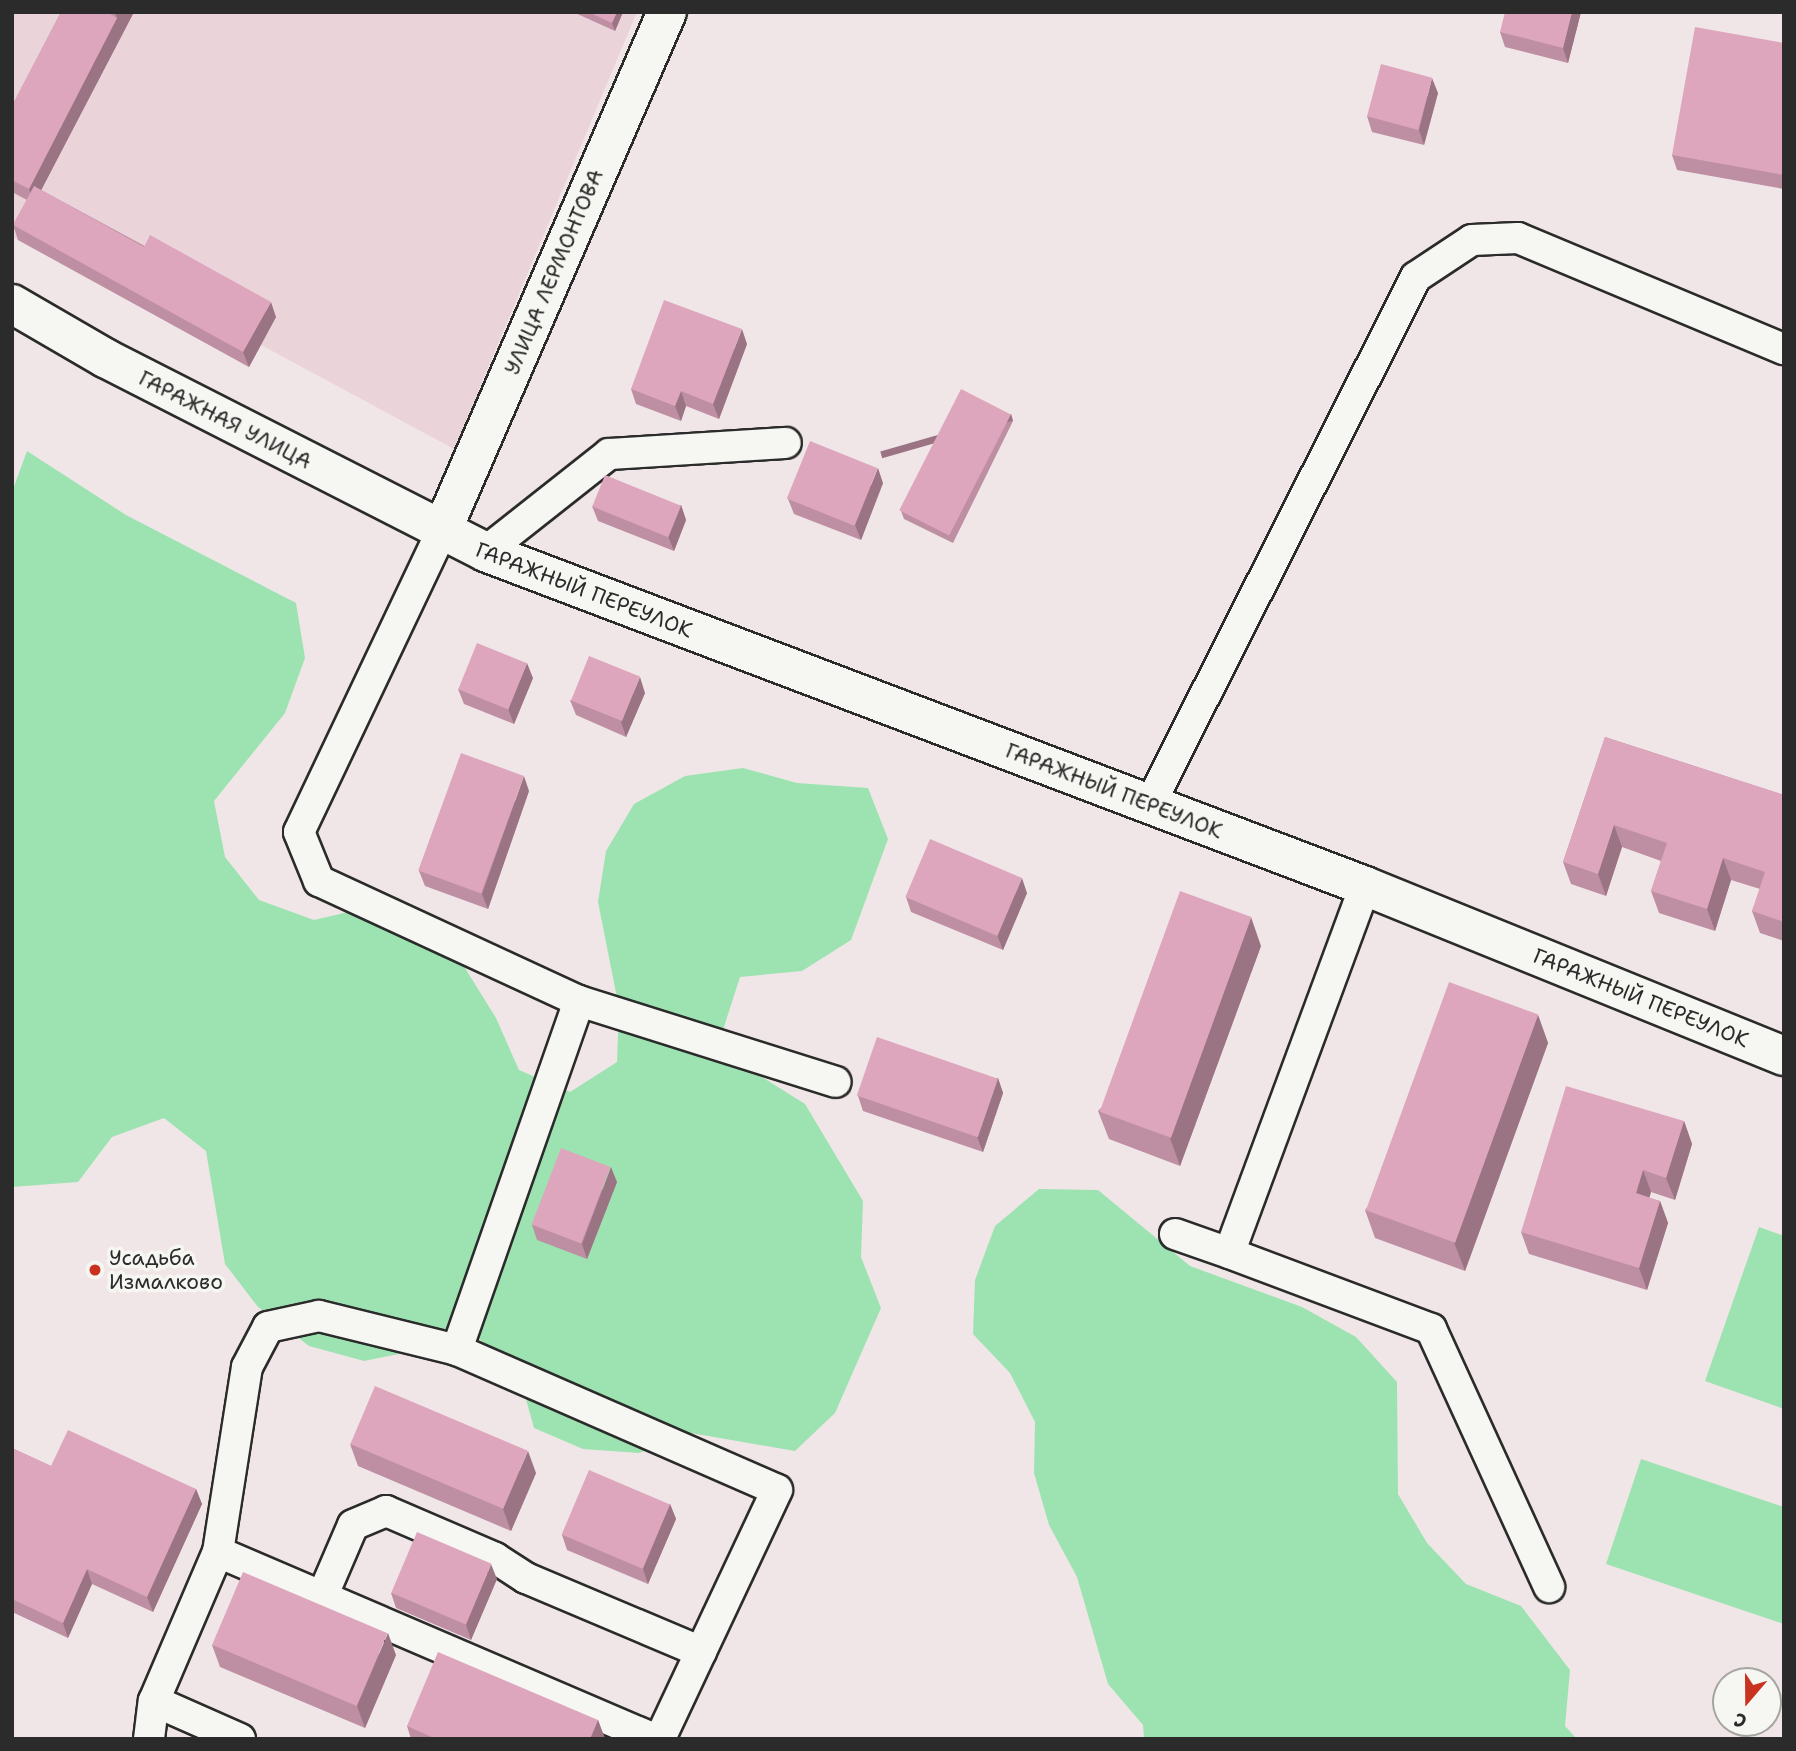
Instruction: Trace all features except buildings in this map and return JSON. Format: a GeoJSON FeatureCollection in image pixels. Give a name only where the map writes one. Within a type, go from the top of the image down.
{"type":"FeatureCollection","features":[{"type":"Feature","properties":{"kind":"street","name":"УЛИЦА ЛЕРМОНТОВА"},"geometry":{"type":"LineString","coordinates":[[441,533],[667,12]]}},
{"type":"Feature","properties":{"kind":"street","name":"ГАРАЖНАЯ УЛИЦА"},"geometry":{"type":"LineString","coordinates":[[12,304],[105,358],[441,533]]}},
{"type":"Feature","properties":{"kind":"street","name":"ГАРАЖНЫЙ ПЕРЕУЛОК"},"geometry":{"type":"LineString","coordinates":[[441,533],[1365,886],[1784,1056]]}},
{"type":"Feature","properties":{"kind":"lane"},"geometry":{"type":"LineString","coordinates":[[1150,804],[1416,277],[1472,240],[1518,237],[1784,349]]}},
{"type":"Feature","properties":{"kind":"lane"},"geometry":{"type":"LineString","coordinates":[[485,552],[609,454],[786,443]]}},
{"type":"Feature","properties":{"kind":"lane"},"geometry":{"type":"LineString","coordinates":[[441,533],[299,832],[319,881],[579,1000],[836,1082]]}},
{"type":"Feature","properties":{"kind":"lane"},"geometry":{"type":"LineString","coordinates":[[1229,1254],[1365,886]]}},
{"type":"Feature","properties":{"kind":"lane"},"geometry":{"type":"LineString","coordinates":[[457,1350],[579,1000]]}},
{"type":"Feature","properties":{"kind":"lane"},"geometry":{"type":"LineString","coordinates":[[1175,1234],[1431,1329],[1549,1587]]}},
{"type":"Feature","properties":{"kind":"lane"},"geometry":{"type":"LineString","coordinates":[[149,1739],[154,1701],[218,1552],[247,1367],[268,1327],[319,1316],[457,1350],[777,1490],[657,1739],[218,1552]]}},
{"type":"Feature","properties":{"kind":"lane"},"geometry":{"type":"LineString","coordinates":[[322,1597],[353,1525],[386,1511],[495,1558],[526,1578],[701,1652]]}},
{"type":"Feature","properties":{"kind":"lane"},"geometry":{"type":"LineString","coordinates":[[154,1701],[240,1739]]}},
{"type":"Feature","properties":{"kind":"shaded area"},"geometry":{"type":"Polygon","coordinates":[[[12,12],[637,12],[454,449],[261,345],[249,367],[12,237],[12,12]]]}},
{"type":"Feature","properties":{"kind":"green space"},"geometry":{"type":"Polygon","coordinates":[[[27,451],[126,515],[296,603],[305,658],[285,713],[214,801],[225,857],[259,900],[314,920],[370,907],[419,930],[465,968],[496,1018],[519,1070],[570,1092],[617,1062],[619,1008],[598,902],[606,851],[634,804],[685,776],[743,768],[797,783],[868,788],[888,839],[851,940],[802,971],[740,977],[722,1033],[759,1075],[805,1104],[863,1201],[861,1257],[881,1308],[835,1413],[795,1451],[691,1433],[639,1453],[583,1449],[534,1428],[518,1371],[478,1338],[364,1361],[309,1346],[258,1307],[225,1264],[206,1151],[164,1118],[112,1137],[78,1182],[12,1187],[12,492],[27,451]]]}},
{"type":"Feature","properties":{"kind":"green space"},"geometry":{"type":"Polygon","coordinates":[[[1039,1189],[1098,1190],[1190,1266],[1302,1307],[1356,1337],[1397,1382],[1398,1494],[1427,1543],[1466,1584],[1521,1606],[1570,1670],[1565,1726],[1577,1739],[1144,1739],[1143,1725],[1108,1684],[1077,1577],[1049,1525],[1034,1473],[1035,1422],[1010,1373],[973,1334],[975,1280],[995,1226],[1039,1189]]]}},
{"type":"Feature","properties":{"kind":"green space"},"geometry":{"type":"Polygon","coordinates":[[[1759,1227],[1784,1236],[1784,1409],[1705,1381],[1759,1227]]]}},
{"type":"Feature","properties":{"kind":"green space"},"geometry":{"type":"Polygon","coordinates":[[[1641,1459],[1784,1507],[1784,1624],[1606,1564],[1641,1459]]]}},
{"type":"Feature","properties":{"kind":"place","name":"Усадьба Измалково"},"geometry":{"type":"Point","coordinates":[95,1270]}}]}
